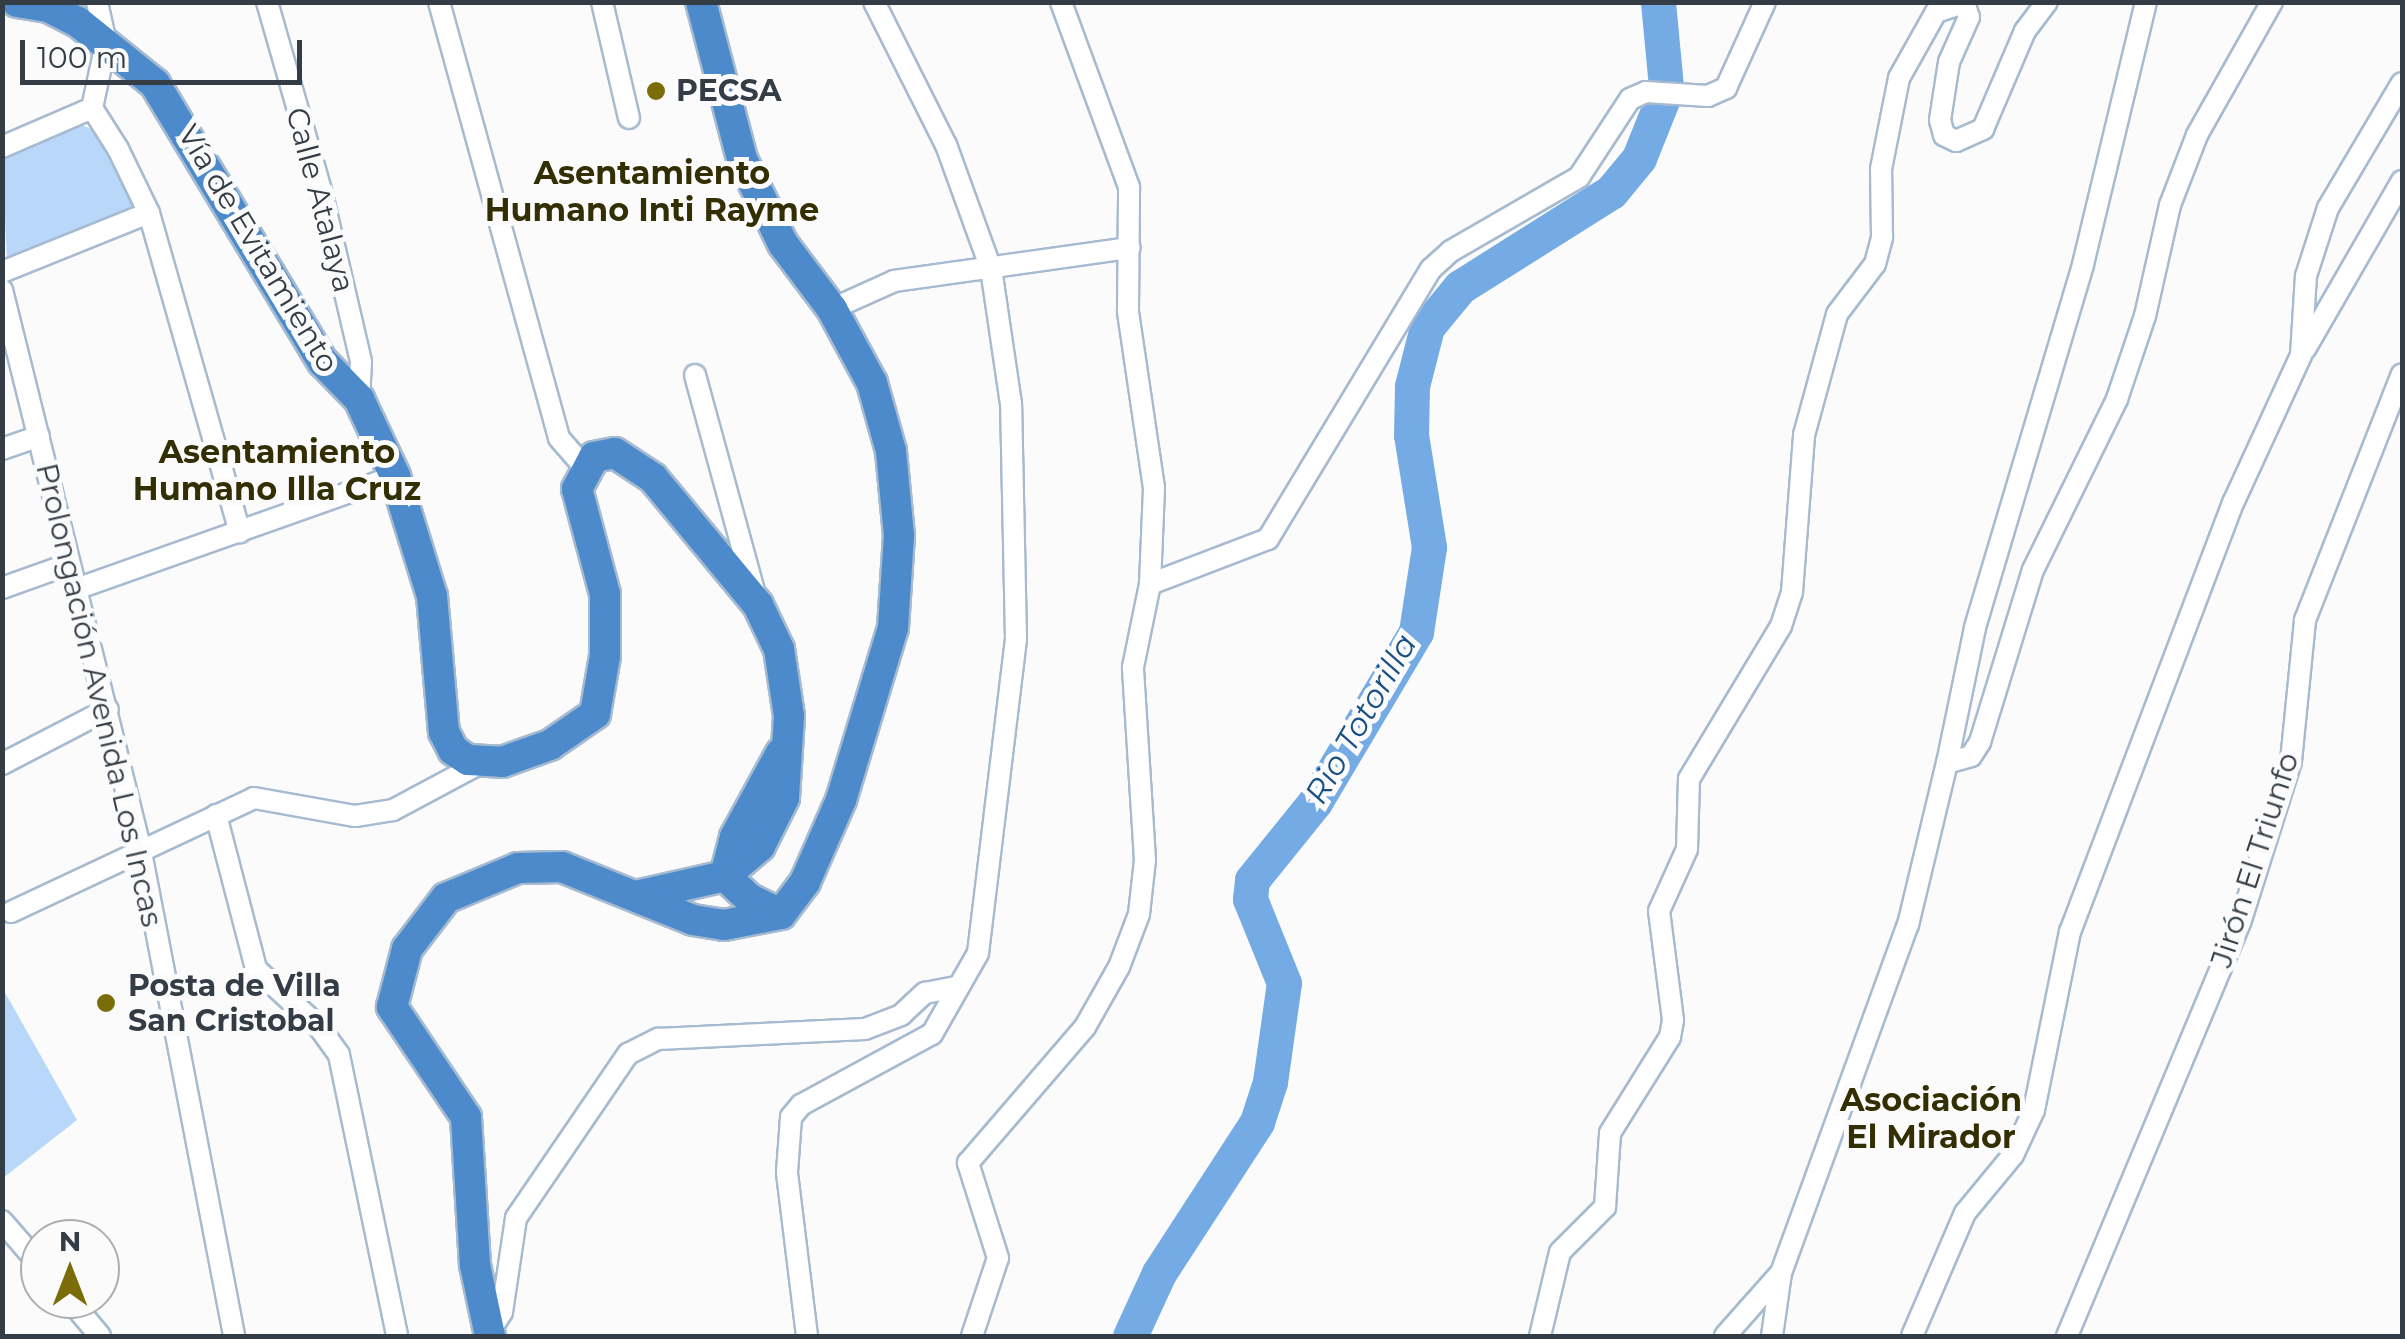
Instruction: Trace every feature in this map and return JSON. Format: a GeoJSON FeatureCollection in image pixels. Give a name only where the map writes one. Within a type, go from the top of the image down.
{"type":"FeatureCollection","features":[{"type":"Feature","properties":{"kind":"highway","name":"Vía de Evitamiento"},"geometry":{"type":"LineString","coordinates":[[18,2],[48,7],[106,44],[155,84],[323,362],[360,399],[396,476],[432,596],[444,732],[453,750],[483,762]]}},
{"type":"Feature","properties":{"kind":"highway"},"geometry":{"type":"LineString","coordinates":[[489,1334],[475,1265],[466,1117],[392,1007],[396,975],[446,898],[518,868],[562,867],[693,920],[724,925],[781,914],[805,882],[841,800],[893,628],[899,536],[890,451],[872,383],[832,309],[783,244],[742,159],[701,2]]}},
{"type":"Feature","properties":{"kind":"highway"},"geometry":{"type":"LineString","coordinates":[[483,762],[550,745],[595,714],[605,656],[605,594],[580,512],[577,489],[585,468],[604,452],[635,462],[758,606],[779,649],[789,737],[784,798],[760,846],[724,876],[636,896]]}},
{"type":"Feature","properties":{"kind":"highway"},"geometry":{"type":"LineString","coordinates":[[724,876],[750,900],[781,914]]}},
{"type":"Feature","properties":{"kind":"street"},"geometry":{"type":"LineString","coordinates":[[97,2],[106,44],[92,108],[118,149],[149,212],[240,532]]}},
{"type":"Feature","properties":{"kind":"street","name":"Calle Atalaya"},"geometry":{"type":"LineString","coordinates":[[266,2],[326,213],[361,362],[360,399]]}},
{"type":"Feature","properties":{"kind":"street"},"geometry":{"type":"LineString","coordinates":[[439,2],[559,438],[585,468]]}},
{"type":"Feature","properties":{"kind":"street"},"geometry":{"type":"LineString","coordinates":[[602,2],[629,118]]}},
{"type":"Feature","properties":{"kind":"street"},"geometry":{"type":"LineString","coordinates":[[807,1336],[787,1172],[791,1117],[801,1105],[932,1034],[955,987],[978,953],[1016,639],[1010,404],[991,269],[946,144],[874,2]]}},
{"type":"Feature","properties":{"kind":"street"},"geometry":{"type":"LineString","coordinates":[[972,1336],[998,1258],[968,1163],[1085,1027],[1120,967],[1139,914],[1145,860],[1132,666],[1150,584],[1154,488],[1128,311],[1129,187],[1116,140],[1061,2]]}},
{"type":"Feature","properties":{"kind":"street"},"geometry":{"type":"LineString","coordinates":[[1150,584],[1268,539],[1430,269],[1451,250],[1579,177],[1630,99],[1646,92],[1708,96],[1726,88],[1765,2]]}},
{"type":"Feature","properties":{"kind":"street"},"geometry":{"type":"LineString","coordinates":[[1540,1336],[1560,1252],[1605,1207],[1610,1133],[1670,1037],[1674,1020],[1659,911],[1687,849],[1689,779],[1781,626],[1792,592],[1804,435],[1837,314],[1875,264],[1882,237],[1881,169],[1899,78],[1936,12],[1964,3],[1969,17],[1949,62],[1940,120],[1944,134],[1956,141],[1983,129],[2026,31],[2048,2]]}},
{"type":"Feature","properties":{"kind":"street"},"geometry":{"type":"LineString","coordinates":[[1772,1336],[1781,1273],[1908,925],[1975,628],[2083,265],[2146,2]]}},
{"type":"Feature","properties":{"kind":"street"},"geometry":{"type":"LineString","coordinates":[[1947,763],[1971,756],[1980,742],[2033,570],[2116,399],[2145,316],[2170,205],[2197,134],[2272,2]]}},
{"type":"Feature","properties":{"kind":"street"},"geometry":{"type":"LineString","coordinates":[[2301,355],[2306,276],[2328,208],[2402,83]]}},
{"type":"Feature","properties":{"kind":"street"},"geometry":{"type":"LineString","coordinates":[[2,147],[92,108]]}},
{"type":"Feature","properties":{"kind":"street"},"geometry":{"type":"LineString","coordinates":[[1912,1336],[1965,1212],[2013,1155],[2034,1110],[2077,914],[2136,771],[2234,501],[2301,355],[2402,181]]}},
{"type":"Feature","properties":{"kind":"street"},"geometry":{"type":"LineString","coordinates":[[2,272],[149,212]]}},
{"type":"Feature","properties":{"kind":"street"},"geometry":{"type":"LineString","coordinates":[[832,309],[894,282],[1130,248]]}},
{"type":"Feature","properties":{"kind":"street","name":"Prolongación Avenida Los Incas"},"geometry":{"type":"LineString","coordinates":[[4,300],[140,848],[234,1336]]}},
{"type":"Feature","properties":{"kind":"street","name":"Jirón El Triunfo"},"geometry":{"type":"LineString","coordinates":[[2067,1336],[2240,923],[2291,761],[2306,620],[2402,374]]}},
{"type":"Feature","properties":{"kind":"street"},"geometry":{"type":"LineString","coordinates":[[695,375],[758,606]]}},
{"type":"Feature","properties":{"kind":"street"},"geometry":{"type":"LineString","coordinates":[[2,449],[39,436]]}},
{"type":"Feature","properties":{"kind":"street"},"geometry":{"type":"LineString","coordinates":[[76,588],[396,476]]}},
{"type":"Feature","properties":{"kind":"street"},"geometry":{"type":"LineString","coordinates":[[2,588],[69,564]]}},
{"type":"Feature","properties":{"kind":"street"},"geometry":{"type":"LineString","coordinates":[[2,764],[108,709]]}},
{"type":"Feature","properties":{"kind":"street"},"geometry":{"type":"LineString","coordinates":[[11,912],[140,848],[268,796],[356,816],[393,810],[483,762]]}},
{"type":"Feature","properties":{"kind":"street"},"geometry":{"type":"LineString","coordinates":[[216,815],[256,969],[319,1027],[339,1055],[397,1336]]}},
{"type":"Feature","properties":{"kind":"street"},"geometry":{"type":"LineString","coordinates":[[489,1334],[502,1312],[516,1218],[628,1054],[658,1039],[865,1029],[901,1016],[925,993],[955,987]]}},
{"type":"Feature","properties":{"kind":"street"},"geometry":{"type":"LineString","coordinates":[[2,1221],[20,1242]]}},
{"type":"Feature","properties":{"kind":"street"},"geometry":{"type":"LineString","coordinates":[[1725,1336],[1781,1273]]}},
{"type":"Feature","properties":{"kind":"shaded area"},"geometry":{"type":"Polygon","coordinates":[[[77,123],[103,134],[136,201],[131,211],[7,262],[2,153],[77,123]]]}},
{"type":"Feature","properties":{"kind":"shaded area"},"geometry":{"type":"Polygon","coordinates":[[[3,989],[77,1120],[2,1178],[3,989]]]}},
{"type":"Feature","properties":{"kind":"waterway","name":"Rio Totorilla"},"geometry":{"type":"LineString","coordinates":[[1658,2],[1666,87]]}},
{"type":"Feature","properties":{"kind":"waterway","name":"Rio Totorilla"},"geometry":{"type":"LineString","coordinates":[[1130,1336],[1159,1273],[1257,1122],[1270,1082],[1284,983],[1250,899],[1252,880],[1315,802],[1416,632],[1429,547],[1411,435],[1412,386],[1427,327],[1460,287],[1611,192],[1639,158],[1665,93]]}},
{"type":"Feature","properties":{"kind":"place","name":"PECSA"},"geometry":{"type":"Point","coordinates":[656,91]}},
{"type":"Feature","properties":{"kind":"place","name":"Posta de Villa San Cristobal"},"geometry":{"type":"Point","coordinates":[106,1003]}},
{"type":"Feature","properties":{"kind":"district","name":"Asentamiento Humano Inti Rayme"},"geometry":{"type":"Point","coordinates":[652,192]}},
{"type":"Feature","properties":{"kind":"district","name":"Asentamiento Humano Illa Cruz"},"geometry":{"type":"Point","coordinates":[277,472]}},
{"type":"Feature","properties":{"kind":"district","name":"Asociación El Mirador"},"geometry":{"type":"Point","coordinates":[1931,1120]}}]}
